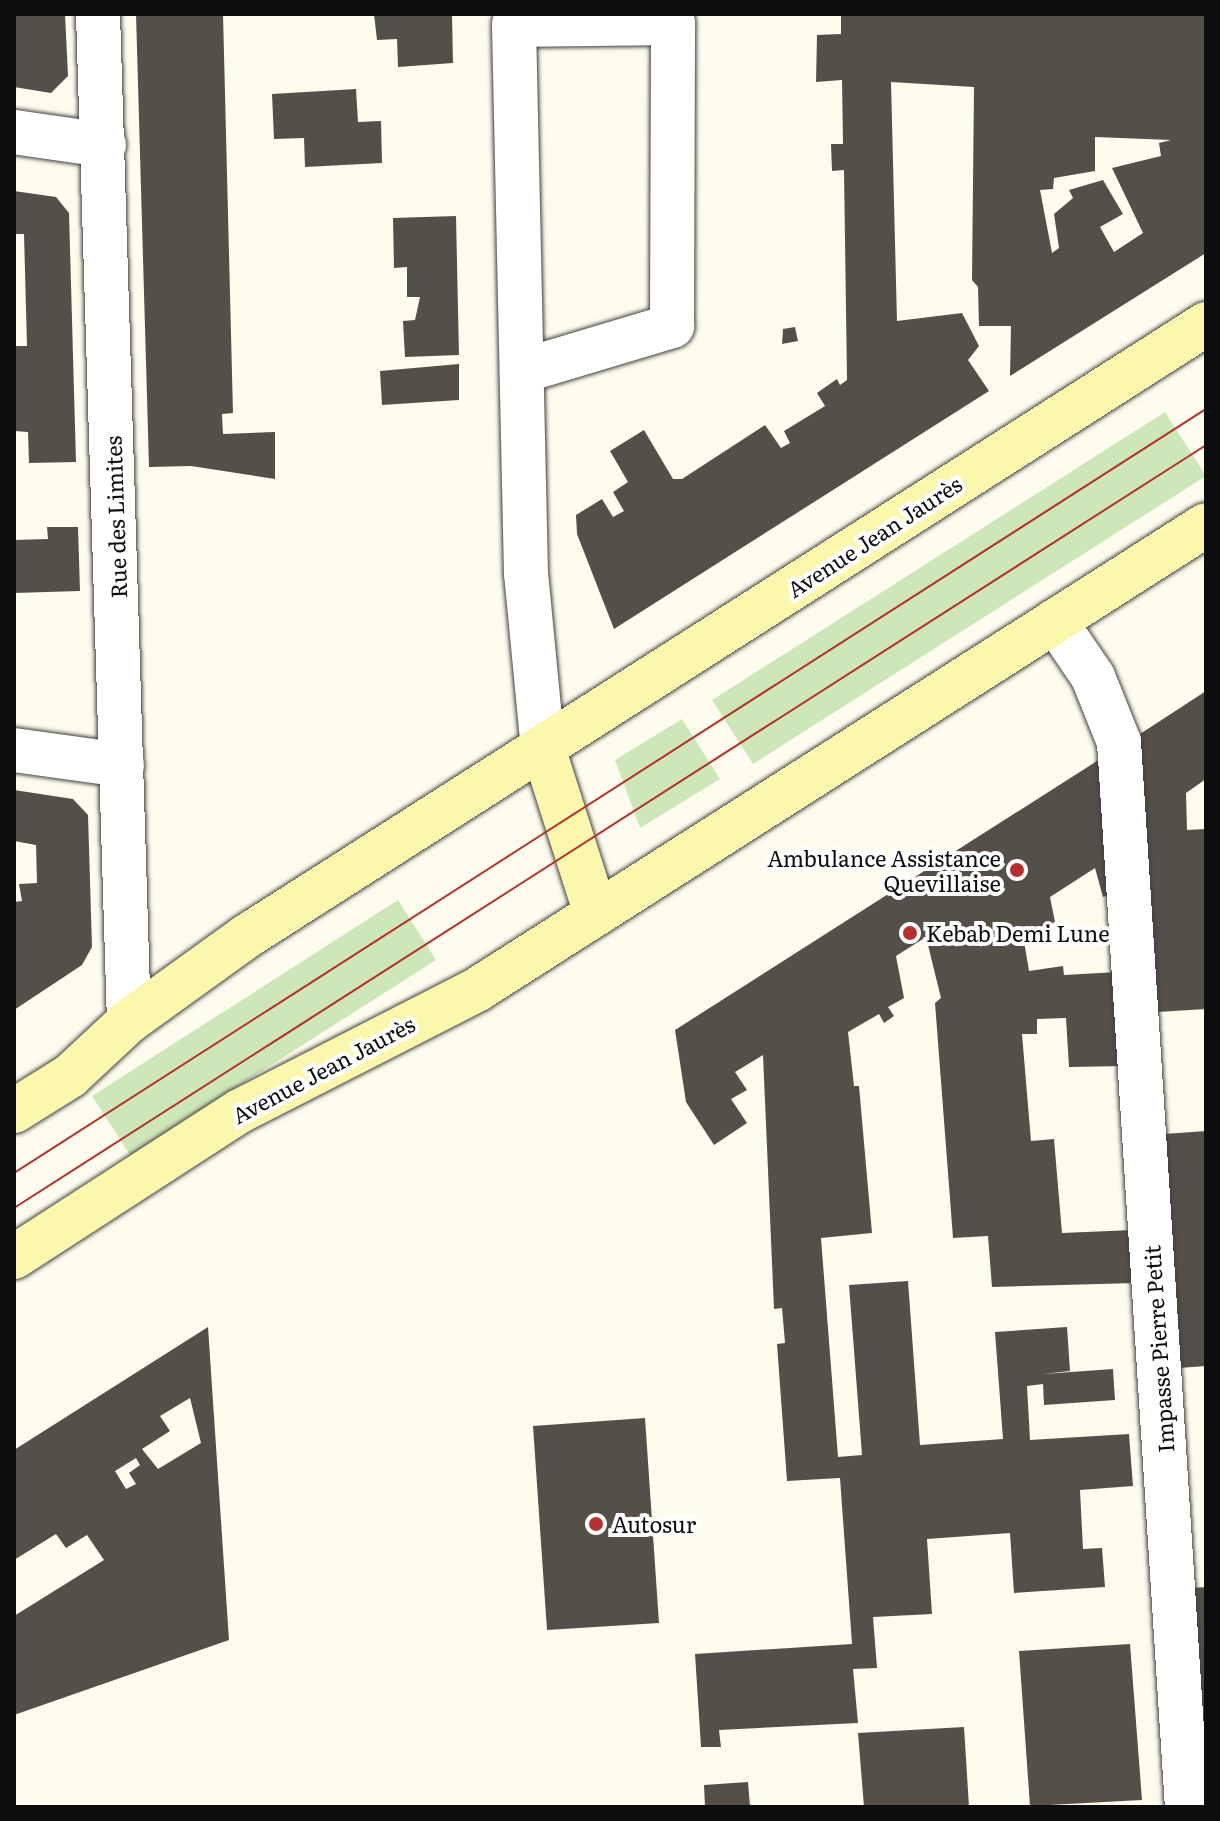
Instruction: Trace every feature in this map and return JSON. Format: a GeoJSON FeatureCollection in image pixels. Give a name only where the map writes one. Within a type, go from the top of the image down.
{"type":"FeatureCollection","features":[{"type":"Feature","properties":{"kind":"main road","name":"Avenue Jean Jaurès"},"geometry":{"type":"LineString","coordinates":[[14,1111],[70,1076],[129,1021],[247,936],[1206,324]]}},
{"type":"Feature","properties":{"kind":"main road","name":"Avenue Jean Jaurès"},"geometry":{"type":"LineString","coordinates":[[14,1257],[240,1111],[478,989],[1206,525]]}},
{"type":"Feature","properties":{"kind":"main road"},"geometry":{"type":"LineString","coordinates":[[543,748],[596,914]]}},
{"type":"Feature","properties":{"kind":"street","name":"Rue des Limites"},"geometry":{"type":"LineString","coordinates":[[98,14],[129,1021]]}},
{"type":"Feature","properties":{"kind":"street"},"geometry":{"type":"LineString","coordinates":[[522,371],[672,326],[673,23],[514,25],[526,573],[543,748]]}},
{"type":"Feature","properties":{"kind":"street"},"geometry":{"type":"LineString","coordinates":[[14,132],[104,145]]}},
{"type":"Feature","properties":{"kind":"street","name":"Impasse Pierre Petit"},"geometry":{"type":"LineString","coordinates":[[1055,621],[1093,677],[1119,742],[1187,1807]]}},
{"type":"Feature","properties":{"kind":"street"},"geometry":{"type":"LineString","coordinates":[[14,750],[122,765]]}},
{"type":"Feature","properties":{"kind":"green space"},"geometry":{"type":"Polygon","coordinates":[[[1165,412],[1206,476],[753,764],[712,700],[1165,412]]]}},
{"type":"Feature","properties":{"kind":"green space"},"geometry":{"type":"Polygon","coordinates":[[[682,719],[720,779],[640,828],[615,760],[682,719]]]}},
{"type":"Feature","properties":{"kind":"green space"},"geometry":{"type":"Polygon","coordinates":[[[398,900],[436,960],[130,1155],[92,1096],[398,900]]]}},
{"type":"Feature","properties":{"kind":"building"},"geometry":{"type":"Polygon","coordinates":[[[14,14],[65,14],[68,76],[51,93],[14,87],[14,14]]]}},
{"type":"Feature","properties":{"kind":"building"},"geometry":{"type":"Polygon","coordinates":[[[136,14],[223,14],[233,413],[222,414],[223,434],[275,432],[275,479],[191,466],[149,467],[136,14]]]}},
{"type":"Feature","properties":{"kind":"building"},"geometry":{"type":"Polygon","coordinates":[[[374,14],[452,14],[453,63],[398,67],[397,39],[377,40],[374,14]]]}},
{"type":"Feature","properties":{"kind":"building"},"geometry":{"type":"Polygon","coordinates":[[[841,14],[1206,14],[1206,253],[1010,376],[1011,326],[979,326],[978,287],[972,280],[974,87],[891,82],[897,321],[962,313],[979,346],[968,360],[989,391],[614,629],[577,534],[576,515],[602,499],[613,517],[624,511],[613,492],[628,482],[610,451],[644,430],[673,479],[682,479],[765,425],[781,448],[790,443],[784,431],[825,406],[817,393],[837,379],[840,385],[847,380],[844,170],[832,171],[831,144],[843,144],[842,80],[816,82],[817,35],[841,34],[841,14]],[[1095,137],[1095,171],[1054,178],[1053,189],[1040,190],[1052,253],[1059,248],[1054,214],[1073,198],[1069,190],[1103,180],[1123,214],[1100,227],[1114,252],[1143,233],[1112,168],[1161,156],[1159,143],[1171,140],[1095,137]]]}},
{"type":"Feature","properties":{"kind":"building"},"geometry":{"type":"Polygon","coordinates":[[[356,89],[358,122],[381,121],[382,163],[305,167],[304,138],[274,139],[272,94],[356,89]]]}},
{"type":"Feature","properties":{"kind":"building"},"geometry":{"type":"Polygon","coordinates":[[[14,191],[56,197],[69,213],[76,462],[29,463],[28,432],[14,431],[14,346],[27,346],[24,234],[14,234],[14,191]]]}},
{"type":"Feature","properties":{"kind":"building"},"geometry":{"type":"Polygon","coordinates":[[[456,216],[459,355],[405,357],[403,321],[415,320],[420,297],[407,297],[407,267],[394,268],[393,218],[456,216]]]}},
{"type":"Feature","properties":{"kind":"building"},"geometry":{"type":"Polygon","coordinates":[[[795,327],[798,341],[782,344],[783,329],[795,327]]]}},
{"type":"Feature","properties":{"kind":"building"},"geometry":{"type":"Polygon","coordinates":[[[459,364],[459,400],[382,405],[380,371],[459,364]]]}},
{"type":"Feature","properties":{"kind":"building"},"geometry":{"type":"Polygon","coordinates":[[[47,527],[78,527],[80,591],[14,593],[14,540],[48,539],[47,527]]]}},
{"type":"Feature","properties":{"kind":"building"},"geometry":{"type":"Polygon","coordinates":[[[1206,691],[1206,779],[1186,793],[1187,830],[1206,829],[1206,1009],[1157,1012],[1140,734],[1206,691]]]}},
{"type":"Feature","properties":{"kind":"building"},"geometry":{"type":"Polygon","coordinates":[[[1108,754],[1113,894],[1103,897],[1095,868],[1050,897],[1055,922],[1024,941],[1029,971],[1063,966],[1064,975],[1118,972],[1124,1066],[1069,1067],[1066,1018],[1037,1019],[1037,1034],[1022,1034],[1031,1141],[1054,1139],[1062,1233],[1133,1230],[1136,1283],[992,1287],[988,1236],[953,1238],[935,1003],[941,998],[926,937],[896,956],[904,998],[888,1007],[894,1016],[884,1023],[879,1014],[848,1032],[854,1086],[859,1086],[872,1233],[821,1238],[838,1457],[862,1455],[849,1285],[908,1281],[920,1445],[1003,1439],[995,1332],[1067,1327],[1070,1371],[1043,1374],[1113,1369],[1115,1400],[1044,1405],[1043,1384],[1027,1386],[1030,1440],[1129,1434],[1133,1486],[1080,1490],[1083,1549],[1102,1548],[1105,1587],[1014,1593],[1010,1533],[927,1539],[932,1614],[873,1617],[877,1668],[853,1669],[858,1723],[719,1730],[721,1747],[701,1747],[695,1654],[852,1644],[840,1478],[787,1481],[777,1344],[785,1343],[782,1308],[774,1309],[763,1055],[735,1072],[747,1090],[731,1099],[747,1123],[714,1145],[686,1102],[675,1030],[1108,754]]]}},
{"type":"Feature","properties":{"kind":"building"},"geometry":{"type":"Polygon","coordinates":[[[14,790],[73,799],[88,815],[92,947],[82,965],[14,1010],[14,902],[22,901],[19,884],[37,883],[36,845],[14,841],[14,790]]]}},
{"type":"Feature","properties":{"kind":"building"},"geometry":{"type":"Polygon","coordinates":[[[1206,1131],[1206,1366],[1179,1368],[1164,1134],[1206,1131]]]}},
{"type":"Feature","properties":{"kind":"building"},"geometry":{"type":"Polygon","coordinates":[[[208,1327],[229,1640],[14,1715],[14,1616],[104,1560],[87,1535],[66,1548],[56,1534],[14,1560],[14,1450],[208,1327]],[[190,1398],[160,1416],[170,1431],[142,1449],[158,1469],[201,1443],[190,1398]],[[136,1458],[115,1471],[126,1489],[136,1484],[129,1473],[140,1465],[136,1458]]]}},
{"type":"Feature","properties":{"kind":"building","name":"Autosur"},"geometry":{"type":"Polygon","coordinates":[[[645,1418],[659,1623],[547,1630],[533,1426],[645,1418]]]}},
{"type":"Feature","properties":{"kind":"building"},"geometry":{"type":"Polygon","coordinates":[[[1206,1587],[1206,1801],[1191,1588],[1206,1587]]]}},
{"type":"Feature","properties":{"kind":"building"},"geometry":{"type":"Polygon","coordinates":[[[1130,1644],[1142,1800],[1030,1806],[1019,1651],[1130,1644]]]}},
{"type":"Feature","properties":{"kind":"building"},"geometry":{"type":"Polygon","coordinates":[[[964,1727],[969,1807],[864,1807],[858,1733],[964,1727]]]}},
{"type":"Feature","properties":{"kind":"building"},"geometry":{"type":"Polygon","coordinates":[[[748,1782],[750,1807],[705,1807],[704,1785],[748,1782]]]}},
{"type":"Feature","properties":{"kind":"tram line"},"geometry":{"type":"LineString","coordinates":[[14,1173],[1206,409]]}},
{"type":"Feature","properties":{"kind":"tram line"},"geometry":{"type":"LineString","coordinates":[[14,1208],[1206,445]]}},
{"type":"Feature","properties":{"kind":"place","name":"Ambulance Assistance Quevillaise"},"geometry":{"type":"Point","coordinates":[1017,870]}},
{"type":"Feature","properties":{"kind":"place","name":"Kebab Demi Lune"},"geometry":{"type":"Point","coordinates":[910,933]}},
{"type":"Feature","properties":{"kind":"place","name":"Autosur"},"geometry":{"type":"Point","coordinates":[596,1524]}}]}
